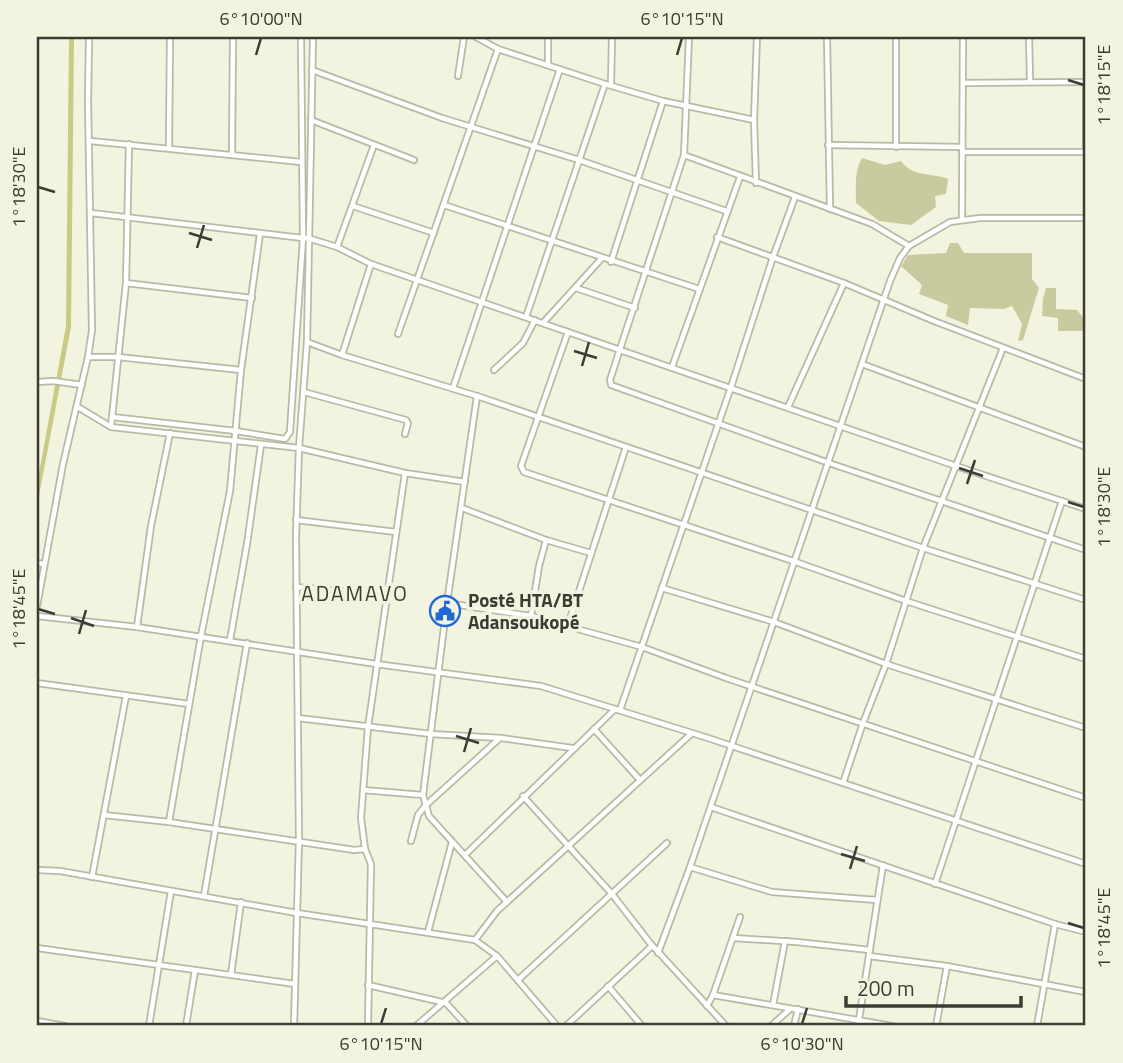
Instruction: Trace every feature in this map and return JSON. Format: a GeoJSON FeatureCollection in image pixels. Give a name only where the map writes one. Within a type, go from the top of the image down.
{"type":"FeatureCollection","features":[{"type":"Feature","properties":{"kind":"street"},"geometry":{"type":"LineString","coordinates":[[37,606],[92,330],[89,37]]}},
{"type":"Feature","properties":{"kind":"street"},"geometry":{"type":"LineString","coordinates":[[169,147],[170,37]]}},
{"type":"Feature","properties":{"kind":"street"},"geometry":{"type":"LineString","coordinates":[[232,153],[233,37]]}},
{"type":"Feature","properties":{"kind":"street"},"geometry":{"type":"LineString","coordinates":[[112,417],[285,439],[290,432],[303,238],[301,37]]}},
{"type":"Feature","properties":{"kind":"street"},"geometry":{"type":"LineString","coordinates":[[294,1026],[299,840],[295,650],[296,520],[311,239],[313,37]]}},
{"type":"Feature","properties":{"kind":"street"},"geometry":{"type":"LineString","coordinates":[[458,76],[464,37]]}},
{"type":"Feature","properties":{"kind":"street"},"geometry":{"type":"LineString","coordinates":[[478,37],[498,49],[663,101],[754,120]]}},
{"type":"Feature","properties":{"kind":"street"},"geometry":{"type":"LineString","coordinates":[[548,37],[548,65]]}},
{"type":"Feature","properties":{"kind":"street"},"geometry":{"type":"LineString","coordinates":[[526,317],[579,160],[608,84],[612,37]]}},
{"type":"Feature","properties":{"kind":"street"},"geometry":{"type":"LineString","coordinates":[[689,37],[684,155],[610,380],[614,387],[1086,550]]}},
{"type":"Feature","properties":{"kind":"street"},"geometry":{"type":"LineString","coordinates":[[756,183],[754,120],[757,37]]}},
{"type":"Feature","properties":{"kind":"street"},"geometry":{"type":"LineString","coordinates":[[827,37],[830,209]]}},
{"type":"Feature","properties":{"kind":"street"},"geometry":{"type":"LineString","coordinates":[[896,37],[896,146]]}},
{"type":"Feature","properties":{"kind":"street"},"geometry":{"type":"LineString","coordinates":[[962,219],[963,37]]}},
{"type":"Feature","properties":{"kind":"street"},"geometry":{"type":"LineString","coordinates":[[1030,37],[1030,81]]}},
{"type":"Feature","properties":{"kind":"street"},"geometry":{"type":"LineString","coordinates":[[398,334],[498,49]]}},
{"type":"Feature","properties":{"kind":"street"},"geometry":{"type":"LineString","coordinates":[[453,388],[560,69]]}},
{"type":"Feature","properties":{"kind":"street"},"geometry":{"type":"LineString","coordinates":[[312,70],[442,118],[579,160],[726,211]]}},
{"type":"Feature","properties":{"kind":"street"},"geometry":{"type":"LineString","coordinates":[[828,145],[1086,152],[1086,82],[962,83]]}},
{"type":"Feature","properties":{"kind":"street"},"geometry":{"type":"LineString","coordinates":[[611,262],[663,101]]}},
{"type":"Feature","properties":{"kind":"street"},"geometry":{"type":"LineString","coordinates":[[311,120],[414,160]]}},
{"type":"Feature","properties":{"kind":"street"},"geometry":{"type":"LineString","coordinates":[[90,141],[232,153],[301,162]]}},
{"type":"Feature","properties":{"kind":"street"},"geometry":{"type":"LineString","coordinates":[[111,427],[126,283],[129,144]]}},
{"type":"Feature","properties":{"kind":"street"},"geometry":{"type":"LineString","coordinates":[[337,247],[374,145]]}},
{"type":"Feature","properties":{"kind":"street"},"geometry":{"type":"LineString","coordinates":[[684,155],[872,223],[909,246]]}},
{"type":"Feature","properties":{"kind":"street"},"geometry":{"type":"LineString","coordinates":[[672,367],[740,177]]}},
{"type":"Feature","properties":{"kind":"street"},"geometry":{"type":"LineString","coordinates":[[465,855],[593,728],[618,710],[642,648],[773,257],[796,197]]}},
{"type":"Feature","properties":{"kind":"street"},"geometry":{"type":"LineString","coordinates":[[444,205],[699,289]]}},
{"type":"Feature","properties":{"kind":"street"},"geometry":{"type":"LineString","coordinates":[[353,206],[434,233]]}},
{"type":"Feature","properties":{"kind":"street"},"geometry":{"type":"LineString","coordinates":[[91,213],[311,239],[337,247],[371,264],[1086,509]]}},
{"type":"Feature","properties":{"kind":"street"},"geometry":{"type":"LineString","coordinates":[[659,953],[796,562],[896,265],[909,246],[940,227],[962,219],[1086,218]]}},
{"type":"Feature","properties":{"kind":"street"},"geometry":{"type":"LineString","coordinates":[[169,822],[201,636],[230,491],[241,370],[260,234]]}},
{"type":"Feature","properties":{"kind":"street"},"geometry":{"type":"LineString","coordinates":[[717,237],[844,283],[1086,379]]}},
{"type":"Feature","properties":{"kind":"street"},"geometry":{"type":"LineString","coordinates":[[543,323],[602,258]]}},
{"type":"Feature","properties":{"kind":"street"},"geometry":{"type":"LineString","coordinates":[[342,355],[371,264]]}},
{"type":"Feature","properties":{"kind":"street"},"geometry":{"type":"LineString","coordinates":[[126,283],[252,298]]}},
{"type":"Feature","properties":{"kind":"street"},"geometry":{"type":"LineString","coordinates":[[788,407],[844,283]]}},
{"type":"Feature","properties":{"kind":"street"},"geometry":{"type":"LineString","coordinates":[[575,288],[635,308]]}},
{"type":"Feature","properties":{"kind":"street"},"geometry":{"type":"LineString","coordinates":[[494,370],[523,343],[536,320]]}},
{"type":"Feature","properties":{"kind":"street"},"geometry":{"type":"LineString","coordinates":[[569,332],[521,466],[522,471],[1086,659]]}},
{"type":"Feature","properties":{"kind":"street"},"geometry":{"type":"LineString","coordinates":[[307,342],[538,416],[923,548],[1086,600]]}},
{"type":"Feature","properties":{"kind":"street"},"geometry":{"type":"LineString","coordinates":[[843,784],[886,664],[923,548],[1003,348]]}},
{"type":"Feature","properties":{"kind":"street"},"geometry":{"type":"LineString","coordinates":[[88,357],[118,357],[241,370]]}},
{"type":"Feature","properties":{"kind":"street"},"geometry":{"type":"LineString","coordinates":[[862,364],[1086,447]]}},
{"type":"Feature","properties":{"kind":"street"},"geometry":{"type":"LineString","coordinates":[[37,382],[82,385]]}},
{"type":"Feature","properties":{"kind":"street"},"geometry":{"type":"LineString","coordinates":[[304,392],[406,420],[408,423],[405,434]]}},
{"type":"Feature","properties":{"kind":"street"},"geometry":{"type":"LineString","coordinates":[[477,396],[423,795],[429,816],[507,902]]}},
{"type":"Feature","properties":{"kind":"street"},"geometry":{"type":"LineString","coordinates":[[78,407],[111,427],[299,448],[405,473],[465,482]]}},
{"type":"Feature","properties":{"kind":"street"},"geometry":{"type":"LineString","coordinates":[[137,627],[149,537],[170,433]]}},
{"type":"Feature","properties":{"kind":"street"},"geometry":{"type":"LineString","coordinates":[[230,640],[261,445]]}},
{"type":"Feature","properties":{"kind":"street"},"geometry":{"type":"LineString","coordinates":[[568,625],[626,447]]}},
{"type":"Feature","properties":{"kind":"street"},"geometry":{"type":"LineString","coordinates":[[369,1026],[371,864],[362,833],[363,790],[376,664],[405,473]]}},
{"type":"Feature","properties":{"kind":"street"},"geometry":{"type":"LineString","coordinates":[[935,884],[1062,501]]}},
{"type":"Feature","properties":{"kind":"street"},"geometry":{"type":"LineString","coordinates":[[462,508],[546,540],[592,553]]}},
{"type":"Feature","properties":{"kind":"street"},"geometry":{"type":"LineString","coordinates":[[296,520],[396,531]]}},
{"type":"Feature","properties":{"kind":"street"},"geometry":{"type":"LineString","coordinates":[[531,616],[546,540]]}},
{"type":"Feature","properties":{"kind":"street"},"geometry":{"type":"LineString","coordinates":[[37,563],[44,564]]}},
{"type":"Feature","properties":{"kind":"street"},"geometry":{"type":"LineString","coordinates":[[296,587],[387,595]]}},
{"type":"Feature","properties":{"kind":"street"},"geometry":{"type":"LineString","coordinates":[[662,589],[774,622],[886,664],[1086,728]]}},
{"type":"Feature","properties":{"kind":"street"},"geometry":{"type":"LineString","coordinates":[[447,603],[531,616],[568,625],[1086,798]]}},
{"type":"Feature","properties":{"kind":"street"},"geometry":{"type":"LineString","coordinates":[[37,616],[137,627],[541,686],[692,733],[1086,864]]}},
{"type":"Feature","properties":{"kind":"street"},"geometry":{"type":"LineString","coordinates":[[204,896],[247,643]]}},
{"type":"Feature","properties":{"kind":"street"},"geometry":{"type":"LineString","coordinates":[[37,683],[190,704]]}},
{"type":"Feature","properties":{"kind":"street"},"geometry":{"type":"LineString","coordinates":[[92,877],[126,696]]}},
{"type":"Feature","properties":{"kind":"street"},"geometry":{"type":"LineString","coordinates":[[298,718],[431,734],[501,738],[572,748]]}},
{"type":"Feature","properties":{"kind":"street"},"geometry":{"type":"LineString","coordinates":[[593,728],[640,780]]}},
{"type":"Feature","properties":{"kind":"street"},"geometry":{"type":"LineString","coordinates":[[475,940],[507,902],[692,733]]}},
{"type":"Feature","properties":{"kind":"street"},"geometry":{"type":"LineString","coordinates":[[411,841],[418,815],[425,806],[501,738]]}},
{"type":"Feature","properties":{"kind":"street"},"geometry":{"type":"LineString","coordinates":[[363,790],[423,795]]}},
{"type":"Feature","properties":{"kind":"street"},"geometry":{"type":"LineString","coordinates":[[523,796],[612,894],[652,946],[726,1026]]}},
{"type":"Feature","properties":{"kind":"street"},"geometry":{"type":"LineString","coordinates":[[711,807],[935,884],[1086,932]]}},
{"type":"Feature","properties":{"kind":"street"},"geometry":{"type":"LineString","coordinates":[[104,815],[299,840],[354,850],[365,849]]}},
{"type":"Feature","properties":{"kind":"street"},"geometry":{"type":"LineString","coordinates":[[428,932],[452,841]]}},
{"type":"Feature","properties":{"kind":"street"},"geometry":{"type":"LineString","coordinates":[[518,981],[667,843]]}},
{"type":"Feature","properties":{"kind":"street"},"geometry":{"type":"LineString","coordinates":[[858,1023],[883,865]]}},
{"type":"Feature","properties":{"kind":"street"},"geometry":{"type":"LineString","coordinates":[[690,867],[772,892],[877,900]]}},
{"type":"Feature","properties":{"kind":"street"},"geometry":{"type":"LineString","coordinates":[[37,870],[475,940],[497,956],[557,1026]]}},
{"type":"Feature","properties":{"kind":"street"},"geometry":{"type":"LineString","coordinates":[[149,1026],[171,891]]}},
{"type":"Feature","properties":{"kind":"street"},"geometry":{"type":"LineString","coordinates":[[230,975],[242,902]]}},
{"type":"Feature","properties":{"kind":"street"},"geometry":{"type":"LineString","coordinates":[[707,1006],[740,917]]}},
{"type":"Feature","properties":{"kind":"street"},"geometry":{"type":"LineString","coordinates":[[1037,1026],[1055,924]]}},
{"type":"Feature","properties":{"kind":"street"},"geometry":{"type":"LineString","coordinates":[[733,938],[870,950]]}},
{"type":"Feature","properties":{"kind":"street"},"geometry":{"type":"LineString","coordinates":[[773,1005],[785,941]]}},
{"type":"Feature","properties":{"kind":"street"},"geometry":{"type":"LineString","coordinates":[[566,1026],[652,946]]}},
{"type":"Feature","properties":{"kind":"street"},"geometry":{"type":"LineString","coordinates":[[37,948],[295,984]]}},
{"type":"Feature","properties":{"kind":"street"},"geometry":{"type":"LineString","coordinates":[[416,1026],[446,1003],[497,956]]}},
{"type":"Feature","properties":{"kind":"street"},"geometry":{"type":"LineString","coordinates":[[869,956],[947,966],[1086,992]]}},
{"type":"Feature","properties":{"kind":"street"},"geometry":{"type":"LineString","coordinates":[[936,1026],[947,966]]}},
{"type":"Feature","properties":{"kind":"street"},"geometry":{"type":"LineString","coordinates":[[186,1026],[195,970]]}},
{"type":"Feature","properties":{"kind":"street"},"geometry":{"type":"LineString","coordinates":[[368,985],[446,1003],[467,1026]]}},
{"type":"Feature","properties":{"kind":"street"},"geometry":{"type":"LineString","coordinates":[[608,986],[642,1026]]}},
{"type":"Feature","properties":{"kind":"street"},"geometry":{"type":"LineString","coordinates":[[713,995],[798,1009],[858,1023],[892,1026]]}},
{"type":"Feature","properties":{"kind":"street"},"geometry":{"type":"LineString","coordinates":[[771,1026],[791,1009]]}},
{"type":"Feature","properties":{"kind":"street"},"geometry":{"type":"LineString","coordinates":[[794,1026],[798,1009]]}},
{"type":"Feature","properties":{"kind":"street"},"geometry":{"type":"LineString","coordinates":[[37,1021],[65,1026]]}},
{"type":"Feature","properties":{"kind":"shaded area"},"geometry":{"type":"Polygon","coordinates":[[[69,37],[74,37],[71,327],[37,506],[37,484],[66,326],[69,37]]]}},
{"type":"Feature","properties":{"kind":"shaded area"},"geometry":{"type":"Polygon","coordinates":[[[862,158],[885,165],[901,161],[911,170],[948,179],[946,194],[935,196],[936,207],[911,225],[879,221],[856,203],[857,174],[862,158]]]}},
{"type":"Feature","properties":{"kind":"shaded area"},"geometry":{"type":"Polygon","coordinates":[[[950,243],[958,243],[964,253],[1032,253],[1032,279],[1039,288],[1023,340],[1018,341],[1022,324],[1012,306],[1004,309],[970,308],[968,325],[946,316],[948,305],[919,294],[922,285],[901,266],[908,255],[946,253],[950,243]]]}},
{"type":"Feature","properties":{"kind":"shaded area"},"geometry":{"type":"Polygon","coordinates":[[[1046,288],[1056,288],[1056,309],[1077,310],[1085,320],[1085,331],[1058,331],[1058,318],[1042,316],[1046,288]]]}},
{"type":"Feature","properties":{"kind":"place","name":"Posté HTA/BT Adansoukopé"},"geometry":{"type":"Point","coordinates":[445,611]}},
{"type":"Feature","properties":{"kind":"district","name":"ADAMAVO"},"geometry":{"type":"Point","coordinates":[355,594]}}]}
